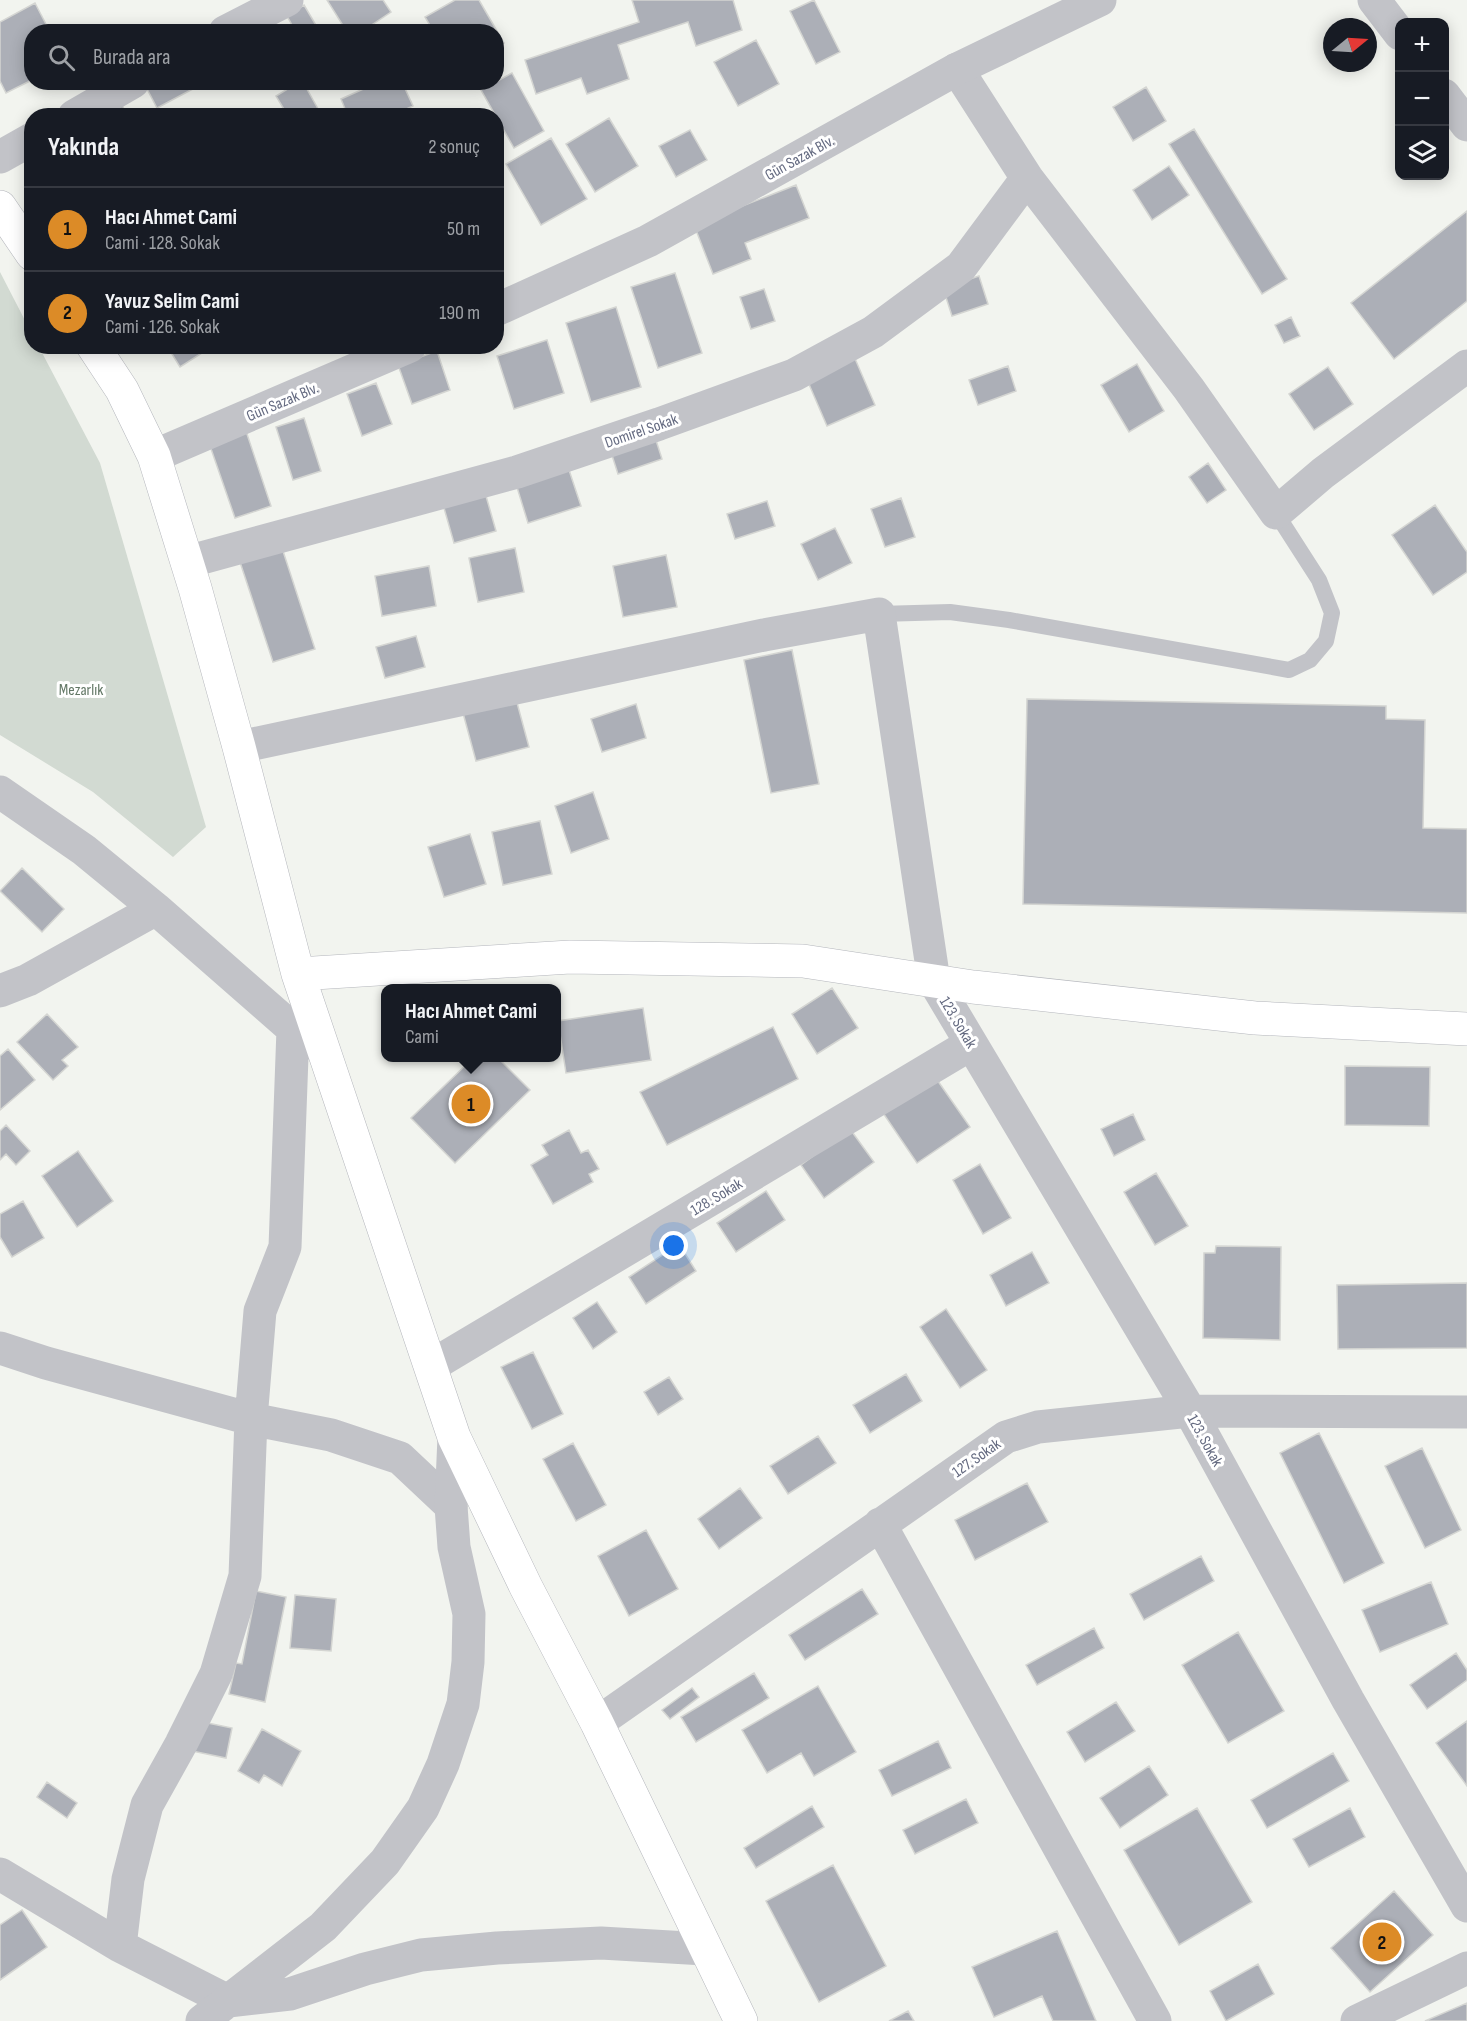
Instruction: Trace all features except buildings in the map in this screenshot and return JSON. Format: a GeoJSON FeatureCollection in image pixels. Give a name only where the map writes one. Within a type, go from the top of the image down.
{"type":"FeatureCollection","features":[{"type":"Feature","properties":{"kind":"main road"},"geometry":{"type":"LineString","coordinates":[[0,207],[24,242]]}},
{"type":"Feature","properties":{"kind":"main road"},"geometry":{"type":"LineString","coordinates":[[98,354],[122,390],[154,456],[187,562],[239,747],[298,974],[454,1437],[526,1587],[597,1723],[741,2021]]}},
{"type":"Feature","properties":{"kind":"main road"},"geometry":{"type":"LineString","coordinates":[[298,974],[570,957],[803,961],[934,981],[1255,1017],[1467,1029]]}},
{"type":"Feature","properties":{"kind":"street"},"geometry":{"type":"LineString","coordinates":[[240,24],[287,0]]}},
{"type":"Feature","properties":{"kind":"street","name":"Gün Sazak Blv."},"geometry":{"type":"LineString","coordinates":[[504,306],[648,240],[957,69],[1100,0]]}},
{"type":"Feature","properties":{"kind":"street"},"geometry":{"type":"LineString","coordinates":[[1374,0],[1395,27]]}},
{"type":"Feature","properties":{"kind":"street"},"geometry":{"type":"LineString","coordinates":[[957,69],[1027,178],[1189,389],[1276,513],[1323,473],[1467,366]]}},
{"type":"Feature","properties":{"kind":"street"},"geometry":{"type":"LineString","coordinates":[[88,108],[119,90]]}},
{"type":"Feature","properties":{"kind":"street"},"geometry":{"type":"LineString","coordinates":[[1449,102],[1467,125]]}},
{"type":"Feature","properties":{"kind":"street"},"geometry":{"type":"LineString","coordinates":[[0,157],[24,144]]}},
{"type":"Feature","properties":{"kind":"street","name":"Domirel Sokak"},"geometry":{"type":"LineString","coordinates":[[187,562],[517,472],[794,375],[873,332],[960,267],[1027,178]]}},
{"type":"Feature","properties":{"kind":"street","name":"Gün Sazak Blv."},"geometry":{"type":"LineString","coordinates":[[154,456],[391,354]]}},
{"type":"Feature","properties":{"kind":"street"},"geometry":{"type":"LineString","coordinates":[[239,747],[753,638],[879,615],[934,981]]}},
{"type":"Feature","properties":{"kind":"street"},"geometry":{"type":"LineString","coordinates":[[0,792],[84,850],[156,909],[326,1058]]}},
{"type":"Feature","properties":{"kind":"street"},"geometry":{"type":"LineString","coordinates":[[0,991],[28,980],[156,909]]}},
{"type":"Feature","properties":{"kind":"street","name":"123. Sokak"},"geometry":{"type":"LineString","coordinates":[[934,981],[1190,1411],[1348,1700],[1467,1906]]}},
{"type":"Feature","properties":{"kind":"street"},"geometry":{"type":"LineString","coordinates":[[120,1946],[128,1879],[147,1805],[216,1674],[245,1576],[251,1419],[260,1311],[285,1248],[293,1029]]}},
{"type":"Feature","properties":{"kind":"street","name":"128. Sokak"},"geometry":{"type":"LineString","coordinates":[[431,1366],[971,1044]]}},
{"type":"Feature","properties":{"kind":"street"},"geometry":{"type":"LineString","coordinates":[[0,1348],[46,1363],[251,1419],[332,1435],[400,1458],[451,1506]]}},
{"type":"Feature","properties":{"kind":"street","name":"127. Sokak"},"geometry":{"type":"LineString","coordinates":[[597,1723],[1006,1437],[1038,1427],[1190,1411],[1467,1412]]}},
{"type":"Feature","properties":{"kind":"street"},"geometry":{"type":"LineString","coordinates":[[211,2015],[323,1927],[385,1862],[423,1808],[443,1764],[463,1704],[468,1662],[469,1614],[454,1547],[451,1506],[454,1437]]}},
{"type":"Feature","properties":{"kind":"street"},"geometry":{"type":"LineString","coordinates":[[880,1524],[1155,2021]]}},
{"type":"Feature","properties":{"kind":"street"},"geometry":{"type":"LineString","coordinates":[[0,1874],[120,1946],[211,2015]]}},
{"type":"Feature","properties":{"kind":"street"},"geometry":{"type":"LineString","coordinates":[[211,2015],[290,1994],[365,1969],[421,1955],[498,1948],[601,1943],[705,1949]]}},
{"type":"Feature","properties":{"kind":"street"},"geometry":{"type":"LineString","coordinates":[[1357,2021],[1467,1968]]}},
{"type":"Feature","properties":{"kind":"lane"},"geometry":{"type":"LineString","coordinates":[[879,615],[950,612],[1010,620],[1289,670],[1310,660],[1326,641],[1332,613],[1319,580],[1276,513]]}},
{"type":"Feature","properties":{"kind":"green space","name":"Mezarlık"},"geometry":{"type":"Polygon","coordinates":[[[0,272],[24,318],[24,354],[43,354],[100,463],[206,827],[173,857],[93,792],[0,735],[0,272]]]}},
{"type":"Feature","properties":{"kind":"place","name":"Hacı Ahmet Cami"},"geometry":{"type":"Point","coordinates":[471,1104]}},
{"type":"Feature","properties":{"kind":"place","name":"Yavuz Selim Cami"},"geometry":{"type":"Point","coordinates":[1382,1942]}}]}
